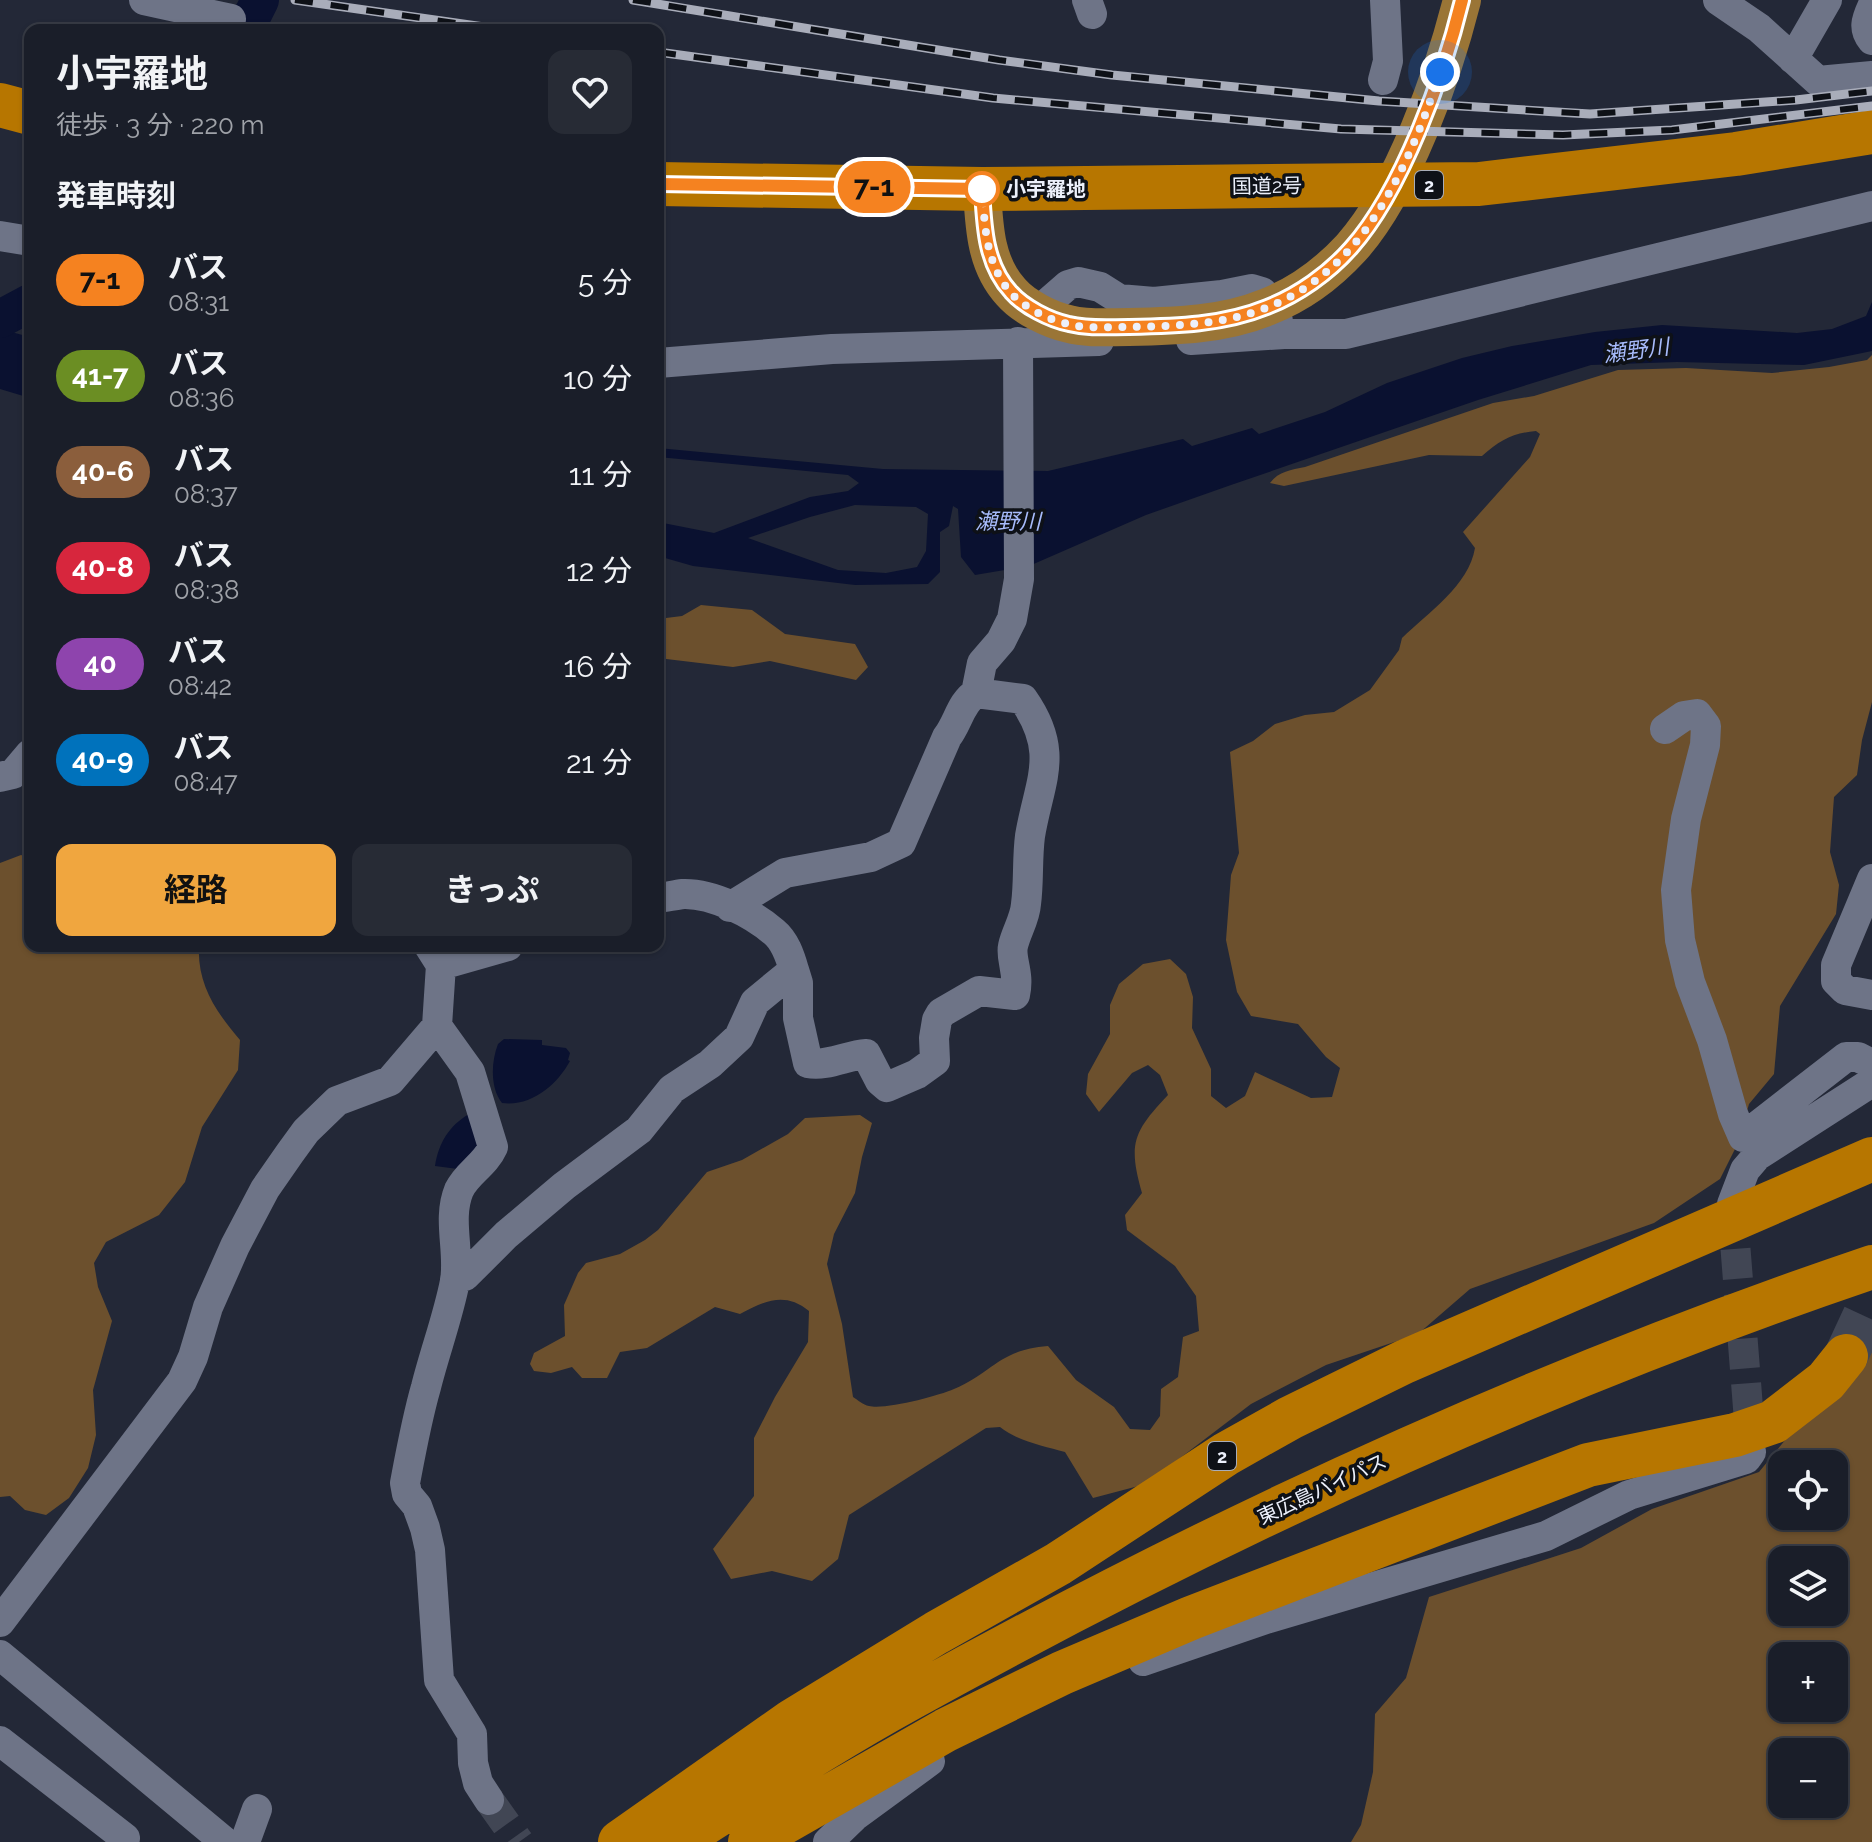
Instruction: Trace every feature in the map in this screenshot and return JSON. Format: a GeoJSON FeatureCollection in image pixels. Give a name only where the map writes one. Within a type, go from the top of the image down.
{"type":"FeatureCollection","features":[{"type":"Feature","properties":{"kind":"highway"},"geometry":{"type":"LineString","coordinates":[[0,105],[24,111]]}},
{"type":"Feature","properties":{"kind":"highway","name":"国道2号"},"geometry":{"type":"LineString","coordinates":[[664,184],[982,189],[1479,184],[1736,154],[1872,132]]}},
{"type":"Feature","properties":{"kind":"highway","name":"2"},"geometry":{"type":"LineString","coordinates":[[620,1842],[792,1721],[936,1633],[1058,1564],[1226,1454],[1290,1418],[1404,1362],[1872,1159]]}},
{"type":"Feature","properties":{"kind":"highway","name":"東広島バイパス"},"geometry":{"type":"LineString","coordinates":[[675,1842],[905,1701],[1127,1581],[1352,1474],[1564,1381],[1872,1267]]}},
{"type":"Feature","properties":{"kind":"highway"},"geometry":{"type":"LineString","coordinates":[[750,1842],[946,1730],[1062,1673],[1191,1618],[1588,1465],[1735,1435],[1773,1422],[1826,1381],[1846,1356]]}},
{"type":"Feature","properties":{"kind":"highway","name":"東広島バイパス"},"geometry":{"type":"LineString","coordinates":[[696,1842],[798,1767]]}},
{"type":"Feature","properties":{"kind":"main road"},"geometry":{"type":"LineString","coordinates":[[982,189],[984,231],[993,264],[1028,327],[1067,324],[1093,328],[1186,326],[1242,316],[1288,298],[1314,281],[1351,248],[1368,227],[1397,177],[1431,99],[1462,0]]}},
{"type":"Feature","properties":{"kind":"street"},"geometry":{"type":"LineString","coordinates":[[144,0],[233,16]]}},
{"type":"Feature","properties":{"kind":"street"},"geometry":{"type":"LineString","coordinates":[[1383,80],[1388,61],[1385,0]]}},
{"type":"Feature","properties":{"kind":"street"},"geometry":{"type":"LineString","coordinates":[[1793,59],[1827,0]]}},
{"type":"Feature","properties":{"kind":"street"},"geometry":{"type":"LineString","coordinates":[[1724,2],[1759,28],[1818,81],[1872,76]]}},
{"type":"Feature","properties":{"kind":"street"},"geometry":{"type":"LineString","coordinates":[[1872,7],[1866,21],[1867,34],[1872,40]]}},
{"type":"Feature","properties":{"kind":"street"},"geometry":{"type":"LineString","coordinates":[[664,363],[832,349],[1028,327],[1206,339],[1346,334],[1872,206]]}},
{"type":"Feature","properties":{"kind":"street"},"geometry":{"type":"LineString","coordinates":[[0,236],[24,240]]}},
{"type":"Feature","properties":{"kind":"street"},"geometry":{"type":"LineString","coordinates":[[976,693],[982,663],[1001,641],[1012,619],[1019,579],[1017,451],[1028,327],[1068,285],[1078,282],[1100,287],[1119,299],[1154,302],[1252,289],[1262,292],[1284,334]]}},
{"type":"Feature","properties":{"kind":"street"},"geometry":{"type":"LineString","coordinates":[[664,897],[684,894],[710,898],[776,933],[788,951],[798,983],[798,1018],[808,1063],[815,1065],[852,1054],[866,1054],[880,1081],[887,1087],[917,1074],[935,1061],[934,1038],[941,1013],[979,991],[1015,995],[1018,973],[1013,946],[1026,907],[1030,833],[1043,783],[1045,753],[1039,730],[1023,699],[976,693],[969,697],[957,724],[947,737],[901,843],[871,857],[785,873],[730,907]]}},
{"type":"Feature","properties":{"kind":"street"},"geometry":{"type":"LineString","coordinates":[[1665,729],[1684,716],[1697,714],[1706,726],[1705,745],[1686,819],[1676,890],[1680,940],[1690,982],[1743,1137],[1846,1057],[1858,1057],[1872,1064]]}},
{"type":"Feature","properties":{"kind":"street"},"geometry":{"type":"LineString","coordinates":[[0,777],[13,774],[24,761]]}},
{"type":"Feature","properties":{"kind":"street"},"geometry":{"type":"LineString","coordinates":[[1872,879],[1836,965],[1836,981],[1845,990],[1872,995]]}},
{"type":"Feature","properties":{"kind":"street"},"geometry":{"type":"LineString","coordinates":[[489,1800],[478,1783],[473,1763],[472,1734],[439,1680],[430,1550],[417,1506],[407,1494],[405,1483],[426,1386],[439,1348],[455,1279],[453,1227],[459,1191],[488,1158],[493,1147],[470,1072],[437,1026],[435,955],[478,957],[492,952]]}},
{"type":"Feature","properties":{"kind":"street"},"geometry":{"type":"LineString","coordinates":[[455,1279],[465,1276],[546,1201],[639,1130],[672,1089],[710,1064],[739,1037],[755,1002],[794,970]]}},
{"type":"Feature","properties":{"kind":"street"},"geometry":{"type":"LineString","coordinates":[[0,1622],[182,1381],[193,1357],[208,1307],[235,1246],[265,1189],[306,1131],[337,1101],[390,1081],[437,1026]]}},
{"type":"Feature","properties":{"kind":"street"},"geometry":{"type":"LineString","coordinates":[[1732,1204],[1745,1170],[1757,1156],[1872,1082]]}},
{"type":"Feature","properties":{"kind":"street"},"geometry":{"type":"LineString","coordinates":[[828,1842],[892,1787],[948,1749],[1051,1699],[1164,1652],[1546,1536],[1629,1495],[1746,1459],[1751,1452]]}},
{"type":"Feature","properties":{"kind":"street"},"geometry":{"type":"LineString","coordinates":[[0,1655],[225,1842]]}},
{"type":"Feature","properties":{"kind":"street"},"geometry":{"type":"LineString","coordinates":[[0,1741],[125,1838],[122,1842]]}},
{"type":"Feature","properties":{"kind":"street"},"geometry":{"type":"LineString","coordinates":[[245,1842],[257,1809]]}},
{"type":"Feature","properties":{"kind":"shaded area"},"geometry":{"type":"Polygon","coordinates":[[[1872,355],[1872,702],[1857,775],[1834,797],[1830,852],[1839,885],[1836,914],[1780,1006],[1774,1074],[1749,1104],[1738,1143],[1720,1179],[1654,1223],[1470,1289],[1418,1334],[1326,1365],[1251,1404],[1146,1484],[1093,1498],[1065,1452],[1022,1439],[1000,1427],[986,1428],[849,1515],[838,1559],[812,1581],[772,1571],[731,1579],[713,1549],[754,1496],[754,1438],[808,1342],[809,1311],[783,1300],[766,1302],[740,1314],[715,1307],[647,1348],[620,1352],[607,1378],[582,1378],[572,1367],[551,1373],[534,1371],[530,1364],[534,1353],[565,1336],[564,1305],[578,1273],[586,1263],[620,1254],[645,1240],[658,1230],[707,1172],[742,1160],[788,1134],[805,1118],[860,1115],[872,1123],[855,1193],[834,1234],[827,1264],[842,1324],[853,1397],[865,1405],[877,1407],[924,1399],[967,1383],[1018,1352],[1048,1346],[1076,1380],[1114,1407],[1130,1429],[1150,1430],[1160,1416],[1161,1389],[1178,1377],[1183,1337],[1199,1331],[1196,1296],[1175,1266],[1127,1230],[1125,1215],[1142,1193],[1135,1162],[1137,1140],[1147,1119],[1168,1095],[1160,1075],[1148,1065],[1132,1073],[1099,1112],[1086,1094],[1088,1074],[1110,1034],[1110,1005],[1119,984],[1143,964],[1170,959],[1186,974],[1193,997],[1192,1028],[1211,1069],[1211,1096],[1226,1108],[1245,1096],[1255,1072],[1311,1098],[1332,1097],[1340,1068],[1326,1057],[1298,1024],[1251,1016],[1237,992],[1226,940],[1231,875],[1239,853],[1230,752],[1253,741],[1275,724],[1305,715],[1334,712],[1370,690],[1399,650],[1402,638],[1446,598],[1465,574],[1475,548],[1463,532],[1530,457],[1540,434],[1536,431],[1514,436],[1482,456],[1429,455],[1284,486],[1270,483],[1286,472],[1493,403],[1534,396],[1618,370],[1686,368],[1772,373],[1829,367],[1867,360],[1872,355]]]}},
{"type":"Feature","properties":{"kind":"shaded area"},"geometry":{"type":"Polygon","coordinates":[[[701,605],[752,610],[785,634],[855,644],[868,667],[856,680],[770,661],[733,667],[664,659],[664,618],[682,616],[701,605]]]}},
{"type":"Feature","properties":{"kind":"shaded area"},"geometry":{"type":"Polygon","coordinates":[[[24,856],[24,952],[199,952],[201,973],[210,997],[240,1040],[238,1070],[202,1127],[185,1182],[159,1215],[106,1242],[94,1263],[98,1287],[112,1321],[93,1390],[96,1435],[88,1468],[69,1498],[46,1515],[25,1510],[10,1496],[0,1497],[0,863],[24,856]]]}},
{"type":"Feature","properties":{"kind":"shaded area"},"geometry":{"type":"Polygon","coordinates":[[[1872,1343],[1872,1842],[1351,1842],[1361,1825],[1373,1772],[1375,1714],[1406,1678],[1429,1597],[1581,1548],[1652,1509],[1759,1472],[1768,1461],[1768,1530],[1848,1530],[1848,1450],[1777,1450],[1805,1416],[1843,1390],[1872,1343]]]}},
{"type":"Feature","properties":{"kind":"water","name":"瀬野川"},"geometry":{"type":"Polygon","coordinates":[[[1872,302],[1872,351],[1804,365],[1677,362],[1591,365],[1478,400],[1146,515],[1029,566],[975,575],[961,557],[958,509],[953,506],[949,526],[940,532],[940,572],[928,584],[855,585],[693,566],[664,558],[664,523],[714,533],[810,497],[848,491],[859,483],[848,475],[664,458],[664,449],[883,469],[1048,471],[1183,439],[1192,446],[1252,428],[1259,434],[1325,412],[1387,383],[1462,358],[1512,346],[1662,325],[1797,333],[1832,329],[1866,316],[1872,302]],[[855,505],[748,538],[838,570],[886,573],[917,567],[926,551],[928,514],[916,507],[855,505]]]}},
{"type":"Feature","properties":{"kind":"water"},"geometry":{"type":"Polygon","coordinates":[[[0,329],[24,335],[24,396],[0,389],[0,329]]]}},
{"type":"Feature","properties":{"kind":"water"},"geometry":{"type":"Polygon","coordinates":[[[504,1039],[542,1040],[542,1045],[566,1048],[570,1061],[550,1086],[533,1098],[502,1103],[495,1090],[493,1067],[498,1044],[504,1039]]]}},
{"type":"Feature","properties":{"kind":"water"},"geometry":{"type":"Polygon","coordinates":[[[469,1114],[481,1143],[458,1169],[435,1166],[446,1136],[469,1114]]]}},
{"type":"Feature","properties":{"kind":"waterway"},"geometry":{"type":"LineString","coordinates":[[250,24],[260,0]]}},
{"type":"Feature","properties":{"kind":"waterway"},"geometry":{"type":"LineString","coordinates":[[0,319],[24,306]]}},
{"type":"Feature","properties":{"kind":"tunnel"},"geometry":{"type":"LineString","coordinates":[[1732,1204],[1751,1446]]}},
{"type":"Feature","properties":{"kind":"tunnel"},"geometry":{"type":"LineString","coordinates":[[1846,1356],[1872,1300]]}},
{"type":"Feature","properties":{"kind":"tunnel"},"geometry":{"type":"LineString","coordinates":[[489,1800],[519,1842]]}},
{"type":"Feature","properties":{"kind":"railway"},"geometry":{"type":"LineString","coordinates":[[295,0],[463,24]]}},
{"type":"Feature","properties":{"kind":"railway"},"geometry":{"type":"LineString","coordinates":[[633,0],[999,60],[1112,75],[1379,101],[1590,114],[1796,100],[1872,91]]}},
{"type":"Feature","properties":{"kind":"railway"},"geometry":{"type":"LineString","coordinates":[[664,53],[993,98],[1341,129],[1563,135],[1672,130],[1872,106]]}},
{"type":"Feature","properties":{"kind":"bus line","name":"7-1"},"geometry":{"type":"LineString","coordinates":[[664,184],[982,189],[984,231],[993,264],[1011,293],[1037,312],[1067,324],[1093,328],[1186,326],[1242,316],[1288,298],[1314,281],[1351,248],[1368,227],[1397,177],[1431,99],[1462,0]]}},
{"type":"Feature","properties":{"kind":"place","name":"小宇羅地"},"geometry":{"type":"Point","coordinates":[982,189]}},
{"type":"Feature","properties":{"kind":"route"},"geometry":{"type":"LineString","coordinates":[[982,189],[984,231],[993,264],[1011,293],[1037,312],[1067,324],[1093,328],[1186,326],[1242,316],[1288,298],[1333,266],[1351,248],[1368,227],[1397,177],[1440,72]]}}]}
